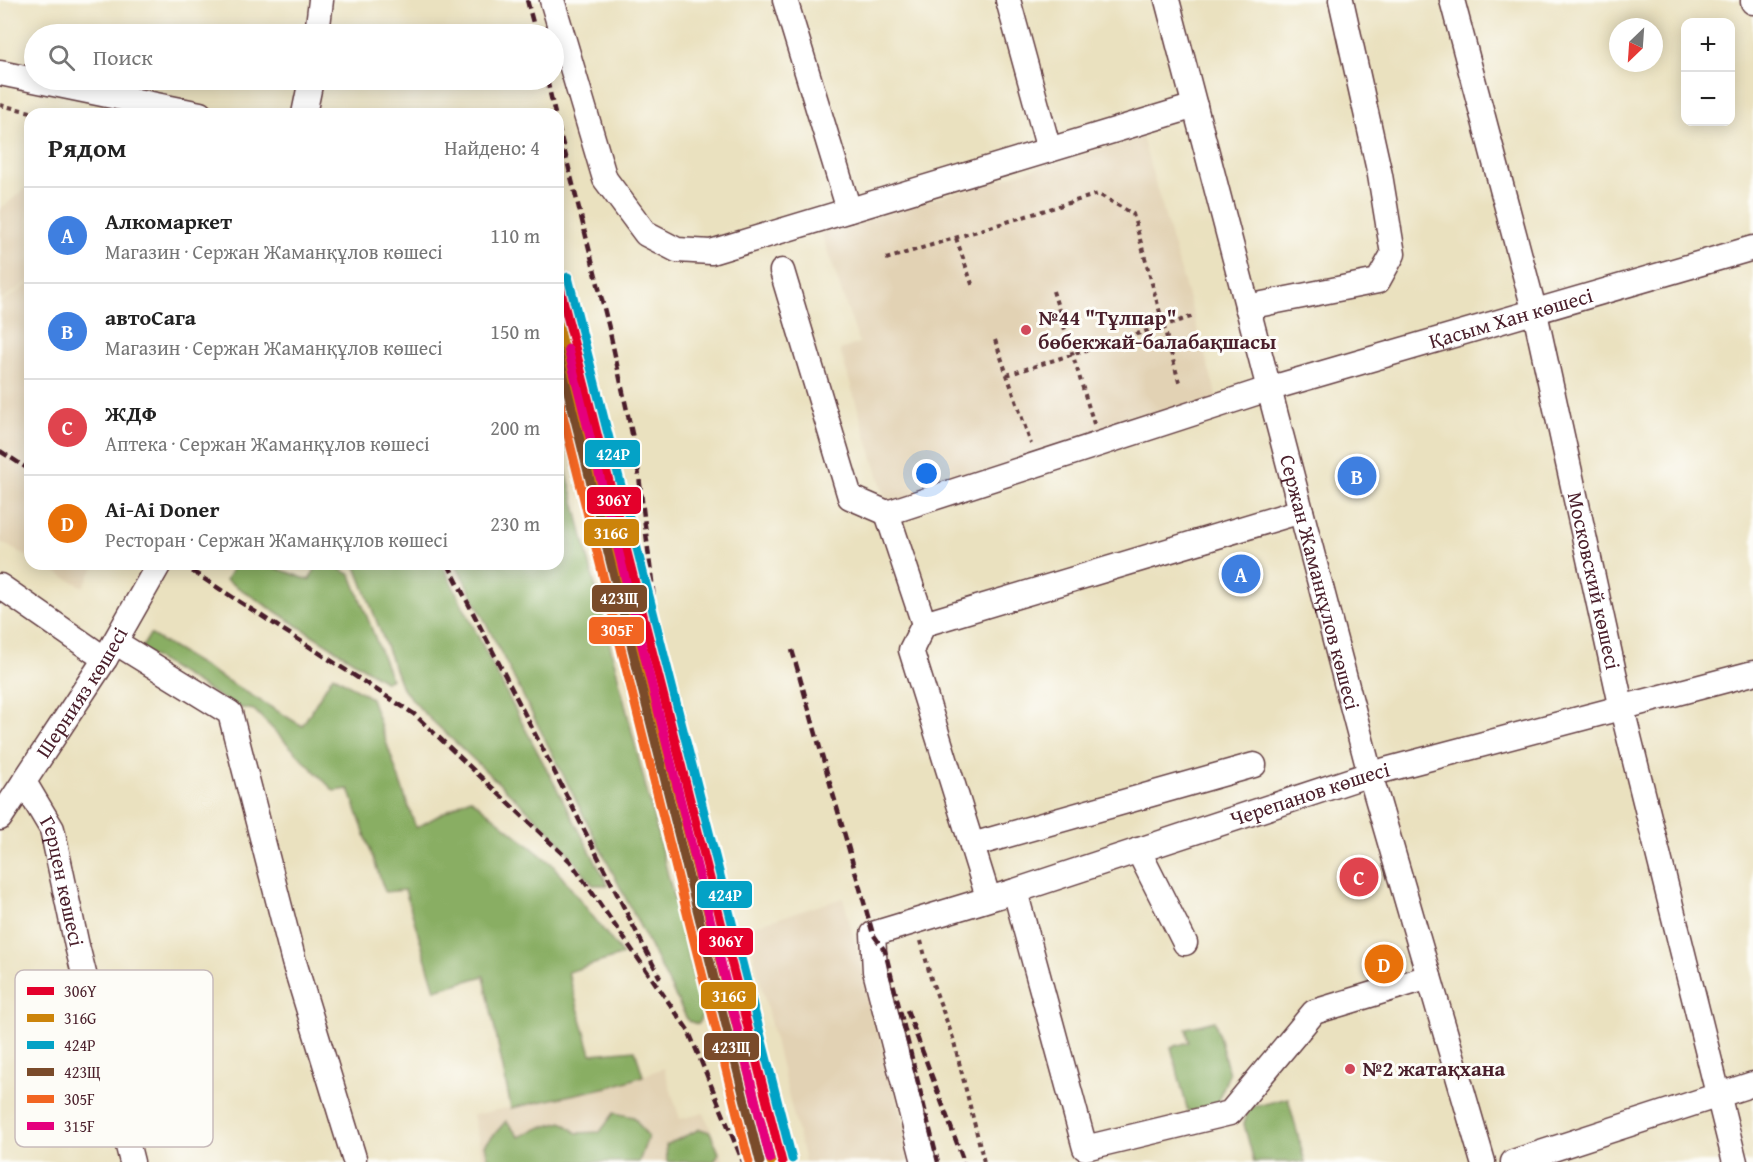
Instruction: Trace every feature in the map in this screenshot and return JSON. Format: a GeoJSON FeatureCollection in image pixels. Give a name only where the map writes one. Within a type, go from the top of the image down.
{"type":"FeatureCollection","features":[{"type":"Feature","properties":{"kind":"street"},"geometry":{"type":"LineString","coordinates":[[318,24],[321,0]]}},
{"type":"Feature","properties":{"kind":"street"},"geometry":{"type":"LineString","coordinates":[[552,0],[559,24]]}},
{"type":"Feature","properties":{"kind":"street"},"geometry":{"type":"LineString","coordinates":[[785,0],[849,210]]}},
{"type":"Feature","properties":{"kind":"street"},"geometry":{"type":"LineString","coordinates":[[1008,0],[1049,150]]}},
{"type":"Feature","properties":{"kind":"street","name":"Сержан Жаманқұлов көшесі"},"geometry":{"type":"LineString","coordinates":[[1167,0],[1370,774],[1483,1162]]}},
{"type":"Feature","properties":{"kind":"street"},"geometry":{"type":"LineString","coordinates":[[1247,307],[1378,280],[1393,254],[1380,175],[1341,0]]}},
{"type":"Feature","properties":{"kind":"street","name":"Московский көшесі"},"geometry":{"type":"LineString","coordinates":[[1452,0],[1535,313],[1622,709],[1735,1162]]}},
{"type":"Feature","properties":{"kind":"street"},"geometry":{"type":"LineString","coordinates":[[564,41],[605,179],[646,234],[677,250],[711,252],[1195,106]]}},
{"type":"Feature","properties":{"kind":"street"},"geometry":{"type":"LineString","coordinates":[[0,73],[24,78]]}},
{"type":"Feature","properties":{"kind":"street"},"geometry":{"type":"LineString","coordinates":[[83,90],[171,108]]}},
{"type":"Feature","properties":{"kind":"street"},"geometry":{"type":"LineString","coordinates":[[305,108],[308,90]]}},
{"type":"Feature","properties":{"kind":"street","name":"Қасым Хан көшесі"},"geometry":{"type":"LineString","coordinates":[[887,513],[1269,388],[1535,313],[1753,248]]}},
{"type":"Feature","properties":{"kind":"street"},"geometry":{"type":"LineString","coordinates":[[782,271],[850,497],[887,513],[924,624],[911,650],[988,897]]}},
{"type":"Feature","properties":{"kind":"street"},"geometry":{"type":"LineString","coordinates":[[924,624],[1301,511]]}},
{"type":"Feature","properties":{"kind":"street","name":"Шернияз көшесі"},"geometry":{"type":"LineString","coordinates":[[0,818],[110,650],[156,570]]}},
{"type":"Feature","properties":{"kind":"street"},"geometry":{"type":"LineString","coordinates":[[0,586],[110,650],[230,713],[294,962],[354,1158]]}},
{"type":"Feature","properties":{"kind":"street","name":"Черепанов көшесі"},"geometry":{"type":"LineString","coordinates":[[924,1162],[874,971],[873,934],[988,897],[1015,891],[1370,774],[1753,673]]}},
{"type":"Feature","properties":{"kind":"street"},"geometry":{"type":"LineString","coordinates":[[972,845],[1254,765]]}},
{"type":"Feature","properties":{"kind":"street","name":"Герцен көшесі"},"geometry":{"type":"LineString","coordinates":[[24,782],[52,829],[83,970]]}},
{"type":"Feature","properties":{"kind":"street"},"geometry":{"type":"LineString","coordinates":[[1138,850],[1185,943]]}},
{"type":"Feature","properties":{"kind":"street"},"geometry":{"type":"LineString","coordinates":[[1015,891],[1085,1148],[1230,1113],[1314,1012],[1429,977]]}},
{"type":"Feature","properties":{"kind":"street"},"geometry":{"type":"LineString","coordinates":[[1513,1162],[1753,1084]]}},
{"type":"Feature","properties":{"kind":"street","name":"Герцен көшесі"},"geometry":{"type":"LineString","coordinates":[[128,1147],[132,1162]]}},
{"type":"Feature","properties":{"kind":"path"},"geometry":{"type":"LineString","coordinates":[[0,105],[24,110]]}},
{"type":"Feature","properties":{"kind":"path"},"geometry":{"type":"LineString","coordinates":[[886,259],[1098,195],[1133,214],[1179,382]]}},
{"type":"Feature","properties":{"kind":"path"},"geometry":{"type":"LineString","coordinates":[[956,238],[973,287]]}},
{"type":"Feature","properties":{"kind":"path"},"geometry":{"type":"LineString","coordinates":[[1053,291],[1095,430]]}},
{"type":"Feature","properties":{"kind":"path"},"geometry":{"type":"LineString","coordinates":[[1007,375],[1194,316]]}},
{"type":"Feature","properties":{"kind":"path"},"geometry":{"type":"LineString","coordinates":[[995,340],[1033,450]]}},
{"type":"Feature","properties":{"kind":"path"},"geometry":{"type":"LineString","coordinates":[[915,922],[931,979],[953,1038],[984,1162]]}},
{"type":"Feature","properties":{"kind":"shaded area","name":"№44 \"Тұлпар\" бөбекжай-балабақшасы"},"geometry":{"type":"Polygon","coordinates":[[[1142,137],[1218,400],[888,508],[840,350],[859,343],[821,232],[1142,137]]]}},
{"type":"Feature","properties":{"kind":"shaded area"},"geometry":{"type":"Polygon","coordinates":[[[24,189],[24,285],[0,301],[0,206],[3,207],[24,189]]]}},
{"type":"Feature","properties":{"kind":"shaded area"},"geometry":{"type":"Polygon","coordinates":[[[24,287],[24,555],[0,542],[0,303],[24,287]]]}},
{"type":"Feature","properties":{"kind":"shaded area"},"geometry":{"type":"Polygon","coordinates":[[[51,570],[93,570],[83,587],[51,570]]]}},
{"type":"Feature","properties":{"kind":"shaded area"},"geometry":{"type":"Polygon","coordinates":[[[843,898],[915,1162],[805,1162],[747,928],[843,898]]]}},
{"type":"Feature","properties":{"kind":"shaded area"},"geometry":{"type":"Polygon","coordinates":[[[664,1068],[680,1119],[704,1113],[724,1162],[483,1162],[473,1115],[613,1086],[664,1068]]]}},
{"type":"Feature","properties":{"kind":"green space"},"geometry":{"type":"Polygon","coordinates":[[[564,462],[703,1014],[698,1024],[688,1021],[459,570],[564,570],[564,462]]]}},
{"type":"Feature","properties":{"kind":"green space"},"geometry":{"type":"Polygon","coordinates":[[[232,570],[282,570],[309,580],[315,570],[342,570],[351,575],[391,679],[386,682],[226,580],[232,570]]]}},
{"type":"Feature","properties":{"kind":"green space"},"geometry":{"type":"Polygon","coordinates":[[[357,570],[445,570],[509,698],[608,885],[593,885],[555,836],[424,713],[402,688],[357,570]]]}},
{"type":"Feature","properties":{"kind":"green space"},"geometry":{"type":"Polygon","coordinates":[[[150,634],[302,726],[333,675],[371,698],[416,828],[470,798],[552,864],[623,955],[568,972],[591,1054],[635,1050],[643,1076],[613,1086],[511,1108],[484,976],[435,990],[405,890],[385,892],[349,789],[334,791],[254,710],[236,707],[141,649],[150,634]]]}},
{"type":"Feature","properties":{"kind":"green space"},"geometry":{"type":"Polygon","coordinates":[[[1215,1021],[1229,1074],[1216,1105],[1188,1112],[1171,1047],[1189,1042],[1186,1028],[1215,1021]]]}},
{"type":"Feature","properties":{"kind":"green space"},"geometry":{"type":"Polygon","coordinates":[[[1288,1098],[1305,1162],[1254,1162],[1244,1124],[1249,1108],[1288,1098]]]}},
{"type":"Feature","properties":{"kind":"green space"},"geometry":{"type":"Polygon","coordinates":[[[614,1113],[634,1117],[648,1137],[639,1162],[489,1162],[485,1145],[506,1121],[519,1137],[539,1128],[562,1122],[577,1133],[600,1132],[614,1113]]]}},
{"type":"Feature","properties":{"kind":"green space"},"geometry":{"type":"Polygon","coordinates":[[[700,1129],[710,1132],[719,1153],[714,1162],[667,1162],[666,1145],[700,1129]]]}},
{"type":"Feature","properties":{"kind":"railway"},"geometry":{"type":"LineString","coordinates":[[527,0],[533,24]]}},
{"type":"Feature","properties":{"kind":"railway"},"geometry":{"type":"LineString","coordinates":[[549,90],[554,108]]}},
{"type":"Feature","properties":{"kind":"railway"},"geometry":{"type":"LineString","coordinates":[[564,149],[609,328],[636,452],[656,614],[727,892],[782,1162]]}},
{"type":"Feature","properties":{"kind":"railway"},"geometry":{"type":"LineString","coordinates":[[0,451],[24,466]]}},
{"type":"Feature","properties":{"kind":"railway"},"geometry":{"type":"LineString","coordinates":[[190,570],[414,714],[570,861],[688,1030],[743,1162]]}},
{"type":"Feature","properties":{"kind":"railway"},"geometry":{"type":"LineString","coordinates":[[451,570],[660,978]]}},
{"type":"Feature","properties":{"kind":"railway"},"geometry":{"type":"LineString","coordinates":[[792,650],[873,934],[885,951],[938,1162]]}},
{"type":"Feature","properties":{"kind":"railway"},"geometry":{"type":"LineString","coordinates":[[907,1010],[964,1162]]}},
{"type":"Feature","properties":{"kind":"transit line","name":"424Р"},"geometry":{"type":"LineString","coordinates":[[568,277],[792,1159]]}},
{"type":"Feature","properties":{"kind":"transit line","name":"306Y"},"geometry":{"type":"LineString","coordinates":[[564,304],[782,1162]]}},
{"type":"Feature","properties":{"kind":"transit line","name":"316G"},"geometry":{"type":"LineString","coordinates":[[564,347],[771,1162]]}},
{"type":"Feature","properties":{"kind":"transit line","name":"315F"},"geometry":{"type":"LineString","coordinates":[[568,349],[770,1159]]}},
{"type":"Feature","properties":{"kind":"transit line","name":"423Щ"},"geometry":{"type":"LineString","coordinates":[[564,376],[760,1162]]}},
{"type":"Feature","properties":{"kind":"transit line","name":"305F"},"geometry":{"type":"LineString","coordinates":[[564,419],[749,1162]]}},
{"type":"Feature","properties":{"kind":"place","name":"№44 \"Тұлпар\" бөбекжай-балабақшасы"},"geometry":{"type":"Point","coordinates":[1026,330]}},
{"type":"Feature","properties":{"kind":"place","name":"автоСага"},"geometry":{"type":"Point","coordinates":[1357,476]}},
{"type":"Feature","properties":{"kind":"place","name":"Алкомаркет"},"geometry":{"type":"Point","coordinates":[1241,574]}},
{"type":"Feature","properties":{"kind":"place","name":"ЖДФ"},"geometry":{"type":"Point","coordinates":[1359,877]}},
{"type":"Feature","properties":{"kind":"place","name":"Ai-Ai Doner"},"geometry":{"type":"Point","coordinates":[1384,964]}},
{"type":"Feature","properties":{"kind":"place","name":"№2 жатақхана"},"geometry":{"type":"Point","coordinates":[1350,1069]}}]}
